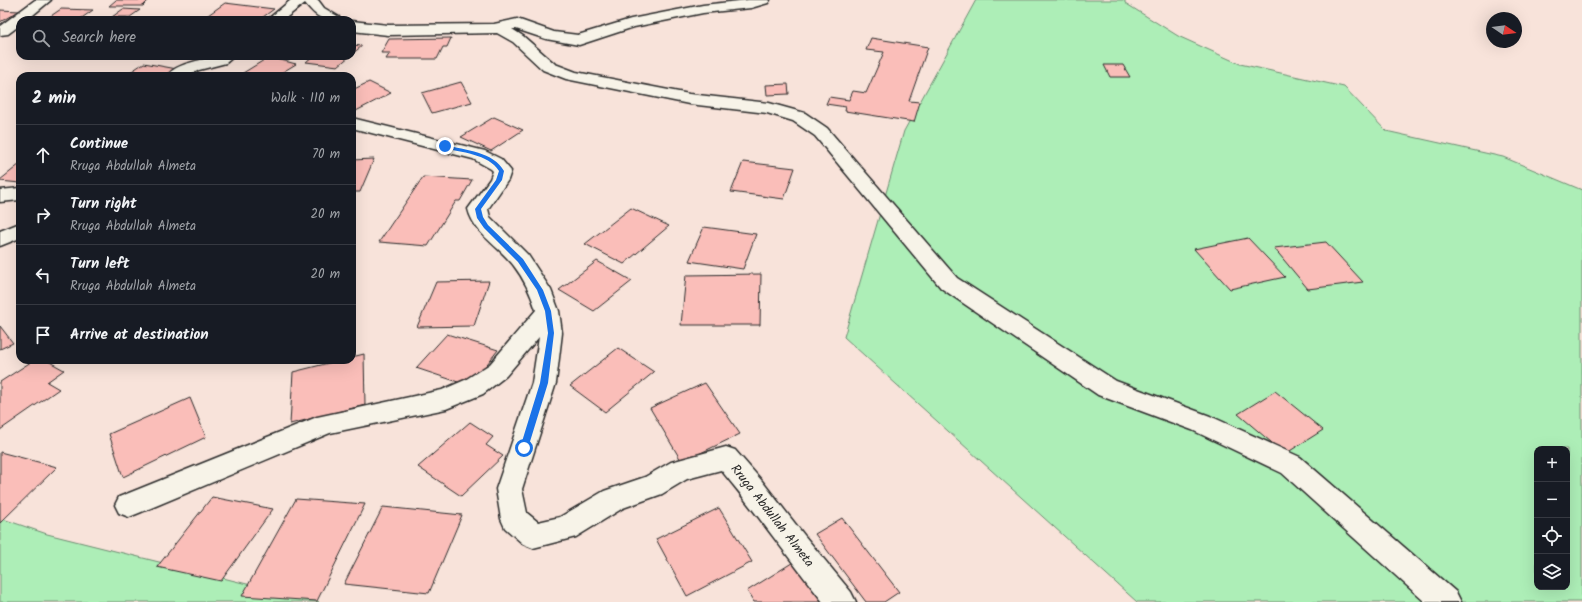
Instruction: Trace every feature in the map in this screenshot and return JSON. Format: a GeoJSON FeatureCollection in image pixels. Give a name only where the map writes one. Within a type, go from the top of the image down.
{"type":"FeatureCollection","features":[{"type":"Feature","properties":{"kind":"street"},"geometry":{"type":"LineString","coordinates":[[24,16],[44,0]]}},
{"type":"Feature","properties":{"kind":"street"},"geometry":{"type":"LineString","coordinates":[[279,16],[300,0]]}},
{"type":"Feature","properties":{"kind":"street"},"geometry":{"type":"LineString","coordinates":[[310,0],[319,11],[327,16]]}},
{"type":"Feature","properties":{"kind":"street"},"geometry":{"type":"LineString","coordinates":[[356,27],[388,30],[493,28],[517,24],[551,36],[579,40],[631,23],[703,9],[751,4],[763,0]]}},
{"type":"Feature","properties":{"kind":"street"},"geometry":{"type":"LineString","coordinates":[[3,32],[16,22]]}},
{"type":"Feature","properties":{"kind":"street"},"geometry":{"type":"LineString","coordinates":[[493,28],[502,30],[518,39],[549,67],[572,76],[688,99],[735,103],[769,108],[798,117],[821,132],[949,283],[1107,388],[1201,422],[1291,464],[1446,602]]}},
{"type":"Feature","properties":{"kind":"street"},"geometry":{"type":"LineString","coordinates":[[183,72],[193,67],[222,64]]}},
{"type":"Feature","properties":{"kind":"street","name":"Rruga Abdullah Almeta"},"geometry":{"type":"LineString","coordinates":[[356,124],[479,155],[492,161],[499,166],[502,171],[499,180],[478,209],[480,218],[520,260],[540,290],[548,311],[551,333],[544,383],[524,448],[509,489],[515,519],[533,535],[566,528],[614,499],[653,486],[680,470],[726,458],[753,488],[794,544],[841,602]]}},
{"type":"Feature","properties":{"kind":"street"},"geometry":{"type":"LineString","coordinates":[[0,196],[16,194]]}},
{"type":"Feature","properties":{"kind":"street"},"geometry":{"type":"LineString","coordinates":[[0,239],[16,232]]}},
{"type":"Feature","properties":{"kind":"street"},"geometry":{"type":"LineString","coordinates":[[129,504],[326,424],[446,399],[474,386],[498,370],[548,311]]}},
{"type":"Feature","properties":{"kind":"green space"},"geometry":{"type":"Polygon","coordinates":[[[976,0],[1125,0],[1125,3],[1178,36],[1240,64],[1344,87],[1386,131],[1503,157],[1582,190],[1582,602],[1137,602],[844,337],[904,131],[976,0]]]}},
{"type":"Feature","properties":{"kind":"green space"},"geometry":{"type":"Polygon","coordinates":[[[0,518],[47,534],[319,602],[0,602],[0,518]]]}},
{"type":"Feature","properties":{"kind":"building"},"geometry":{"type":"Polygon","coordinates":[[[116,0],[149,0],[143,6],[109,6],[116,0]]]}},
{"type":"Feature","properties":{"kind":"building"},"geometry":{"type":"Polygon","coordinates":[[[225,3],[274,9],[264,16],[207,16],[225,3]]]}},
{"type":"Feature","properties":{"kind":"building"},"geometry":{"type":"Polygon","coordinates":[[[61,9],[93,10],[85,16],[51,16],[61,9]]]}},
{"type":"Feature","properties":{"kind":"building"},"geometry":{"type":"Polygon","coordinates":[[[123,9],[140,10],[131,16],[113,16],[123,9]]]}},
{"type":"Feature","properties":{"kind":"building"},"geometry":{"type":"Polygon","coordinates":[[[0,10],[19,11],[0,22],[0,10]]]}},
{"type":"Feature","properties":{"kind":"building"},"geometry":{"type":"Polygon","coordinates":[[[451,38],[447,47],[443,47],[437,59],[386,59],[390,53],[381,53],[389,39],[451,38]]]}},
{"type":"Feature","properties":{"kind":"building"},"geometry":{"type":"Polygon","coordinates":[[[871,38],[928,47],[909,101],[920,102],[914,122],[845,111],[846,107],[826,104],[829,97],[849,100],[853,91],[866,93],[884,52],[866,50],[871,38]]]}},
{"type":"Feature","properties":{"kind":"building"},"geometry":{"type":"Polygon","coordinates":[[[356,45],[362,46],[356,51],[356,45]]]}},
{"type":"Feature","properties":{"kind":"building"},"geometry":{"type":"Polygon","coordinates":[[[264,60],[281,60],[296,64],[283,72],[245,72],[264,60]]]}},
{"type":"Feature","properties":{"kind":"building"},"geometry":{"type":"Polygon","coordinates":[[[308,60],[345,60],[338,66],[306,62],[308,60]]]}},
{"type":"Feature","properties":{"kind":"building"},"geometry":{"type":"Polygon","coordinates":[[[144,63],[177,69],[172,72],[130,72],[144,63]]]}},
{"type":"Feature","properties":{"kind":"building"},"geometry":{"type":"Polygon","coordinates":[[[1104,65],[1123,65],[1130,77],[1110,77],[1104,65]]]}},
{"type":"Feature","properties":{"kind":"building"},"geometry":{"type":"Polygon","coordinates":[[[369,82],[391,93],[356,111],[356,88],[369,82]]]}},
{"type":"Feature","properties":{"kind":"building"},"geometry":{"type":"Polygon","coordinates":[[[461,82],[472,102],[432,113],[422,93],[461,82]]]}},
{"type":"Feature","properties":{"kind":"building"},"geometry":{"type":"Polygon","coordinates":[[[788,84],[789,94],[767,95],[766,85],[788,84]]]}},
{"type":"Feature","properties":{"kind":"building"},"geometry":{"type":"Polygon","coordinates":[[[494,117],[523,130],[491,151],[461,137],[494,117]]]}},
{"type":"Feature","properties":{"kind":"building"},"geometry":{"type":"Polygon","coordinates":[[[374,159],[360,192],[356,192],[356,160],[374,159]]]}},
{"type":"Feature","properties":{"kind":"building"},"geometry":{"type":"Polygon","coordinates":[[[743,162],[795,168],[784,199],[731,192],[743,162]]]}},
{"type":"Feature","properties":{"kind":"building"},"geometry":{"type":"Polygon","coordinates":[[[16,167],[16,183],[0,180],[16,167]]]}},
{"type":"Feature","properties":{"kind":"building"},"geometry":{"type":"Polygon","coordinates":[[[423,177],[472,180],[460,201],[456,201],[428,246],[379,242],[423,177]]]}},
{"type":"Feature","properties":{"kind":"building"},"geometry":{"type":"Polygon","coordinates":[[[631,208],[669,226],[624,264],[585,244],[631,208]]]}},
{"type":"Feature","properties":{"kind":"building"},"geometry":{"type":"Polygon","coordinates":[[[704,227],[756,234],[743,269],[689,261],[704,227]]]}},
{"type":"Feature","properties":{"kind":"building"},"geometry":{"type":"Polygon","coordinates":[[[1248,238],[1285,277],[1230,289],[1194,249],[1248,238]]]}},
{"type":"Feature","properties":{"kind":"building"},"geometry":{"type":"Polygon","coordinates":[[[1326,242],[1363,282],[1308,289],[1274,248],[1326,242]]]}},
{"type":"Feature","properties":{"kind":"building"},"geometry":{"type":"Polygon","coordinates":[[[597,261],[632,281],[594,311],[559,290],[597,261]]]}},
{"type":"Feature","properties":{"kind":"building"},"geometry":{"type":"Polygon","coordinates":[[[761,274],[760,325],[681,325],[686,275],[761,274]]]}},
{"type":"Feature","properties":{"kind":"building"},"geometry":{"type":"Polygon","coordinates":[[[489,281],[474,326],[417,327],[436,282],[489,281]]]}},
{"type":"Feature","properties":{"kind":"building"},"geometry":{"type":"Polygon","coordinates":[[[0,326],[13,343],[0,349],[0,326]]]}},
{"type":"Feature","properties":{"kind":"building"},"geometry":{"type":"Polygon","coordinates":[[[447,334],[498,350],[470,386],[416,368],[447,334]]]}},
{"type":"Feature","properties":{"kind":"building"},"geometry":{"type":"Polygon","coordinates":[[[618,348],[654,372],[605,412],[570,386],[618,348]]]}},
{"type":"Feature","properties":{"kind":"building"},"geometry":{"type":"Polygon","coordinates":[[[364,354],[365,405],[290,424],[293,372],[325,364],[356,364],[356,356],[364,354]]]}},
{"type":"Feature","properties":{"kind":"building"},"geometry":{"type":"Polygon","coordinates":[[[28,364],[53,364],[64,370],[47,382],[59,389],[0,430],[0,382],[28,364]]]}},
{"type":"Feature","properties":{"kind":"building"},"geometry":{"type":"Polygon","coordinates":[[[705,383],[740,434],[682,462],[650,408],[705,383]]]}},
{"type":"Feature","properties":{"kind":"building"},"geometry":{"type":"Polygon","coordinates":[[[1275,391],[1323,430],[1285,454],[1238,414],[1275,391]]]}},
{"type":"Feature","properties":{"kind":"building"},"geometry":{"type":"Polygon","coordinates":[[[190,398],[206,437],[123,477],[109,434],[190,398]]]}},
{"type":"Feature","properties":{"kind":"building"},"geometry":{"type":"Polygon","coordinates":[[[470,422],[493,437],[486,445],[503,456],[461,496],[418,467],[470,422]]]}},
{"type":"Feature","properties":{"kind":"building"},"geometry":{"type":"Polygon","coordinates":[[[0,452],[57,467],[0,523],[0,452]]]}},
{"type":"Feature","properties":{"kind":"building"},"geometry":{"type":"Polygon","coordinates":[[[212,497],[273,509],[221,581],[157,567],[212,497]]]}},
{"type":"Feature","properties":{"kind":"building"},"geometry":{"type":"Polygon","coordinates":[[[296,499],[365,504],[317,601],[242,596],[296,499]]]}},
{"type":"Feature","properties":{"kind":"building"},"geometry":{"type":"Polygon","coordinates":[[[383,507],[462,515],[429,593],[344,584],[383,507]]]}},
{"type":"Feature","properties":{"kind":"building"},"geometry":{"type":"Polygon","coordinates":[[[719,508],[752,562],[687,596],[656,539],[719,508]]]}},
{"type":"Feature","properties":{"kind":"building"},"geometry":{"type":"Polygon","coordinates":[[[842,518],[899,592],[884,602],[866,602],[815,534],[842,518]]]}},
{"type":"Feature","properties":{"kind":"building"},"geometry":{"type":"Polygon","coordinates":[[[795,561],[825,602],[754,602],[747,591],[795,561]]]}},
{"type":"Feature","properties":{"kind":"route"},"geometry":{"type":"LineString","coordinates":[[445,146],[479,155],[499,166],[502,171],[499,180],[478,209],[480,218],[520,260],[540,290],[548,311],[551,333],[544,383],[524,448]]}}]}
